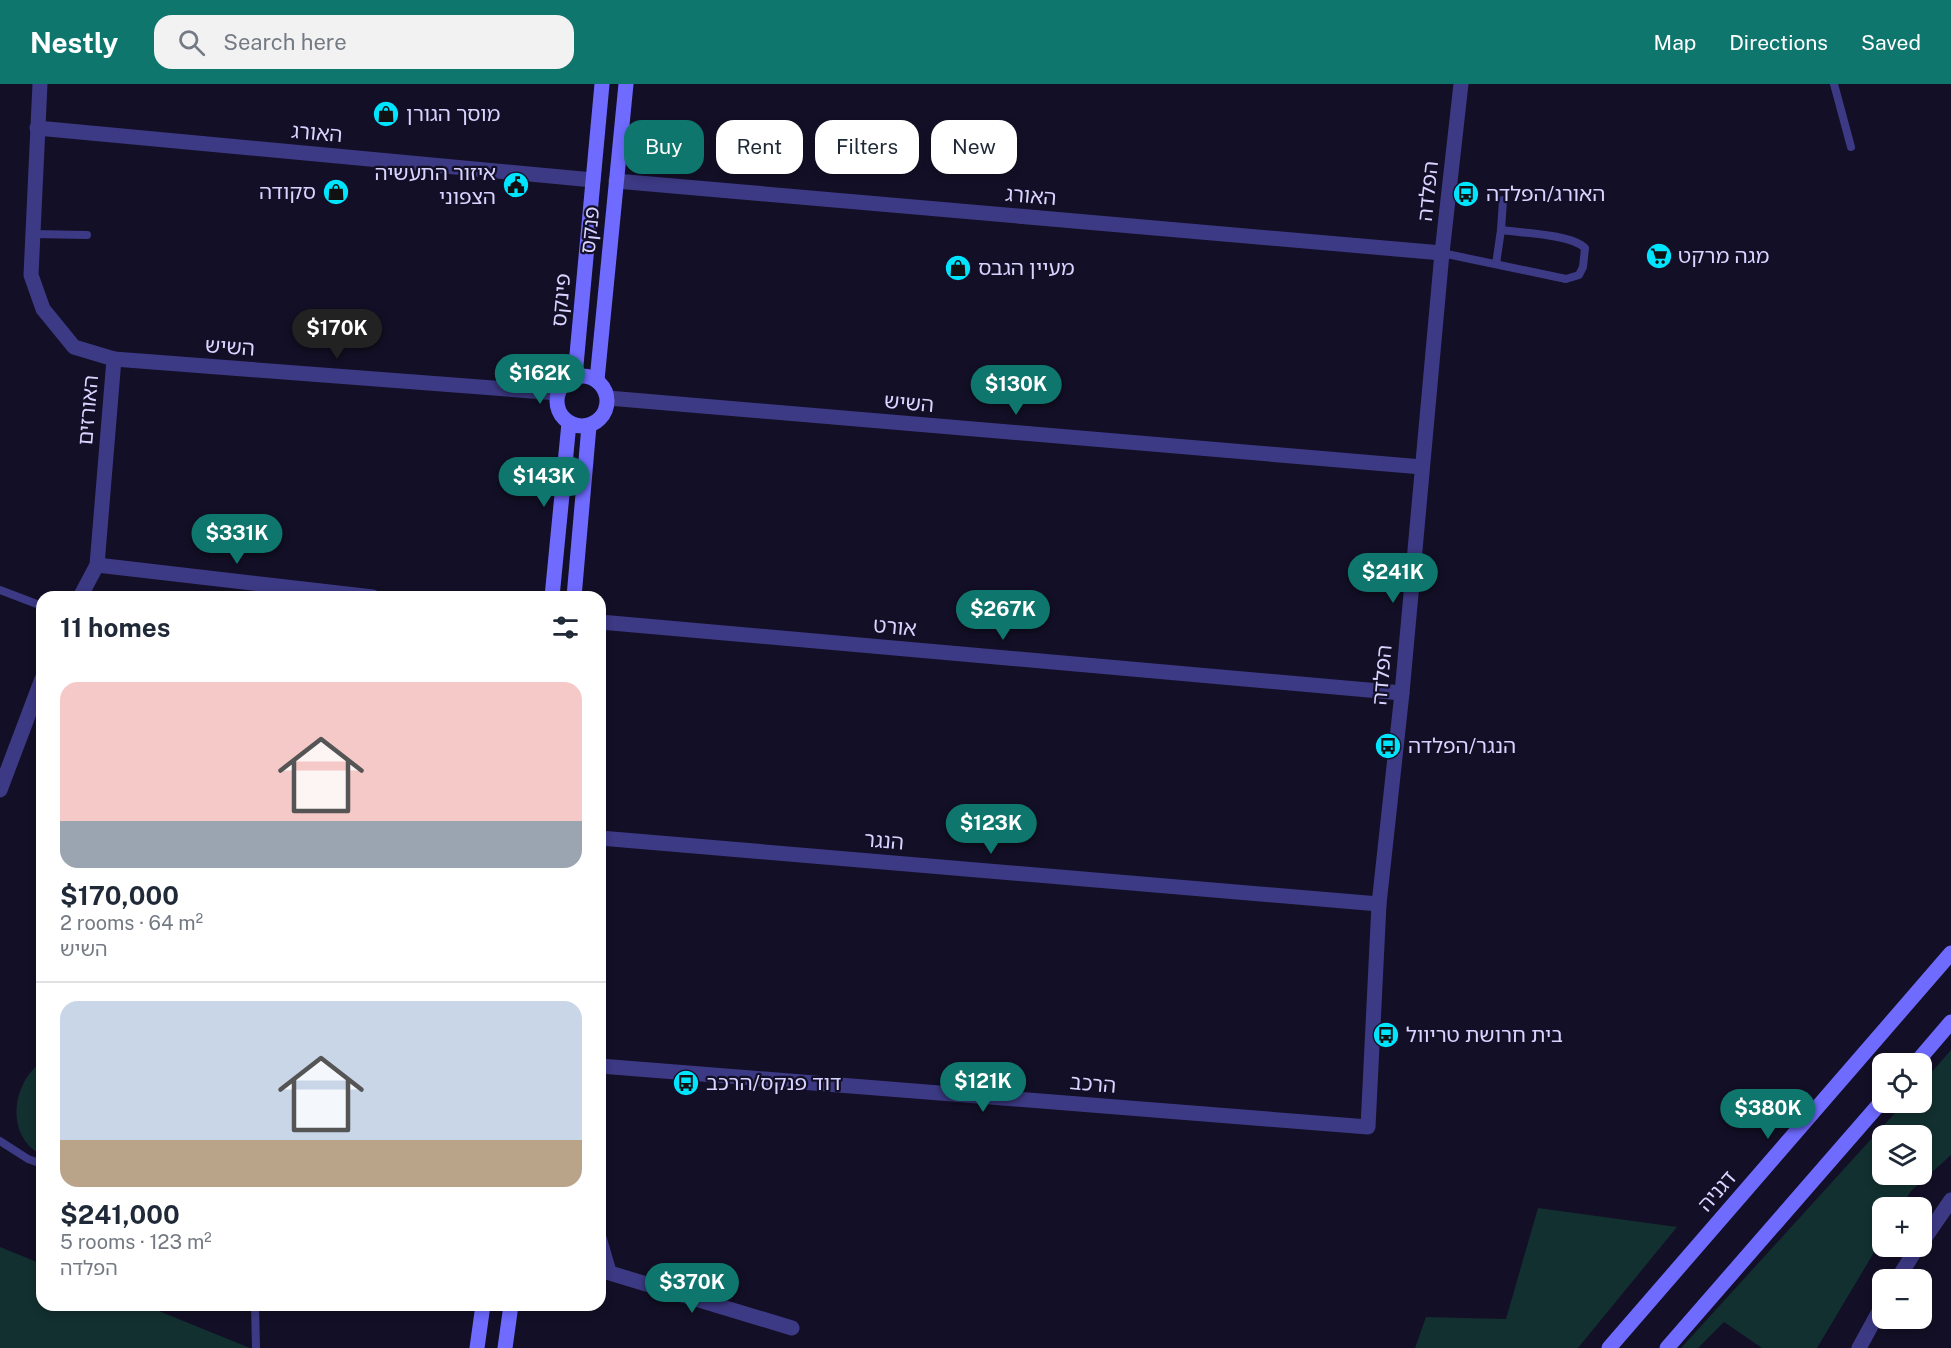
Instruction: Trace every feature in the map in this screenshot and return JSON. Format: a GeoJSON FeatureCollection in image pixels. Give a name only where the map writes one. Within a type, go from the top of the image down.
{"type":"FeatureCollection","features":[{"type":"Feature","properties":{"kind":"street","name":"האורזים"},"geometry":{"type":"LineString","coordinates":[[39,84],[31,275],[43,309],[74,347],[114,359],[97,565],[83,591]]}},
{"type":"Feature","properties":{"kind":"street","name":"פינקס"},"geometry":{"type":"LineString","coordinates":[[575,376],[602,84]]}},
{"type":"Feature","properties":{"kind":"street","name":"פנקס"},"geometry":{"type":"LineString","coordinates":[[597,380],[626,84]]}},
{"type":"Feature","properties":{"kind":"street","name":"הפלדה"},"geometry":{"type":"LineString","coordinates":[[1368,1127],[1379,904],[1402,693],[1442,253],[1461,84]]}},
{"type":"Feature","properties":{"kind":"street","name":"האורג"},"geometry":{"type":"LineString","coordinates":[[37,128],[593,180]]}},
{"type":"Feature","properties":{"kind":"street","name":"האורג"},"geometry":{"type":"LineString","coordinates":[[616,181],[1442,253]]}},
{"type":"Feature","properties":{"kind":"street","name":"השיש"},"geometry":{"type":"LineString","coordinates":[[114,359],[558,393]]}},
{"type":"Feature","properties":{"kind":"street"},"geometry":{"type":"LineString","coordinates":[[575,376],[588,376],[597,380],[608,398],[603,415],[589,426],[568,423],[558,410],[556,402],[558,393],[567,380],[575,376]]}},
{"type":"Feature","properties":{"kind":"street","name":"השיש"},"geometry":{"type":"LineString","coordinates":[[608,398],[1422,467]]}},
{"type":"Feature","properties":{"kind":"street"},"geometry":{"type":"LineString","coordinates":[[553,591],[568,423]]}},
{"type":"Feature","properties":{"kind":"street"},"geometry":{"type":"LineString","coordinates":[[575,591],[589,426]]}},
{"type":"Feature","properties":{"kind":"street"},"geometry":{"type":"LineString","coordinates":[[97,565],[321,591]]}},
{"type":"Feature","properties":{"kind":"street","name":"אורט"},"geometry":{"type":"LineString","coordinates":[[606,623],[1402,693]]}},
{"type":"Feature","properties":{"kind":"street"},"geometry":{"type":"LineString","coordinates":[[0,790],[36,695]]}},
{"type":"Feature","properties":{"kind":"street","name":"הנגר"},"geometry":{"type":"LineString","coordinates":[[606,839],[1379,904]]}},
{"type":"Feature","properties":{"kind":"street","name":"דגניה"},"geometry":{"type":"LineString","coordinates":[[1609,1348],[1951,953]]}},
{"type":"Feature","properties":{"kind":"street"},"geometry":{"type":"LineString","coordinates":[[1924,1053],[1951,1022]]}},
{"type":"Feature","properties":{"kind":"street","name":"הרכב"},"geometry":{"type":"LineString","coordinates":[[606,1066],[1368,1127]]}},
{"type":"Feature","properties":{"kind":"street"},"geometry":{"type":"LineString","coordinates":[[1667,1348],[1872,1112]]}},
{"type":"Feature","properties":{"kind":"street"},"geometry":{"type":"LineString","coordinates":[[1932,1228],[1951,1200]]}},
{"type":"Feature","properties":{"kind":"street"},"geometry":{"type":"LineString","coordinates":[[606,1271],[792,1328]]}},
{"type":"Feature","properties":{"kind":"street"},"geometry":{"type":"LineString","coordinates":[[477,1348],[482,1311]]}},
{"type":"Feature","properties":{"kind":"street"},"geometry":{"type":"LineString","coordinates":[[504,1348],[510,1311]]}},
{"type":"Feature","properties":{"kind":"street"},"geometry":{"type":"LineString","coordinates":[[1859,1348],[1872,1324]]}},
{"type":"Feature","properties":{"kind":"lane"},"geometry":{"type":"LineString","coordinates":[[1834,84],[1851,147]]}},
{"type":"Feature","properties":{"kind":"lane"},"geometry":{"type":"LineString","coordinates":[[1496,264],[1503,200]]}},
{"type":"Feature","properties":{"kind":"lane"},"geometry":{"type":"LineString","coordinates":[[1442,253],[1566,279],[1579,275],[1583,267],[1585,248],[1580,243],[1501,230]]}},
{"type":"Feature","properties":{"kind":"lane"},"geometry":{"type":"LineString","coordinates":[[33,234],[87,234]]}},
{"type":"Feature","properties":{"kind":"lane"},"geometry":{"type":"LineString","coordinates":[[0,590],[36,604]]}},
{"type":"Feature","properties":{"kind":"lane"},"geometry":{"type":"LineString","coordinates":[[0,1141],[36,1162]]}},
{"type":"Feature","properties":{"kind":"lane"},"geometry":{"type":"LineString","coordinates":[[255,1311],[256,1348]]}},
{"type":"Feature","properties":{"kind":"green space"},"geometry":{"type":"Polygon","coordinates":[[[1951,1050],[1951,1155],[1932,1172],[1932,1125],[1884,1125],[1895,1113],[1932,1113],[1932,1072],[1951,1050]]]}},
{"type":"Feature","properties":{"kind":"green space"},"geometry":{"type":"Polygon","coordinates":[[[36,1067],[36,1151],[22,1136],[16,1110],[24,1083],[36,1067]]]}},
{"type":"Feature","properties":{"kind":"green space"},"geometry":{"type":"Polygon","coordinates":[[[1872,1138],[1872,1185],[1918,1185],[1907,1197],[1872,1197],[1872,1256],[1817,1348],[1762,1348],[1724,1322],[1698,1348],[1681,1348],[1872,1138]]]}},
{"type":"Feature","properties":{"kind":"green space"},"geometry":{"type":"Polygon","coordinates":[[[1538,1208],[1677,1227],[1578,1348],[1415,1348],[1426,1317],[1506,1319],[1538,1208]]]}},
{"type":"Feature","properties":{"kind":"green space"},"geometry":{"type":"Polygon","coordinates":[[[0,1247],[36,1262],[36,1311],[159,1311],[250,1348],[0,1348],[0,1247]]]}},
{"type":"Feature","properties":{"kind":"place","name":"מוסך הגורן"},"geometry":{"type":"Point","coordinates":[386,114]}},
{"type":"Feature","properties":{"kind":"place","name":"איזור התעשיה הצפוני"},"geometry":{"type":"Point","coordinates":[516,185]}},
{"type":"Feature","properties":{"kind":"place","name":"סקודה"},"geometry":{"type":"Point","coordinates":[336,192]}},
{"type":"Feature","properties":{"kind":"place","name":"האורג/הפלדה"},"geometry":{"type":"Point","coordinates":[1466,194]}},
{"type":"Feature","properties":{"kind":"place","name":"מגה מרקט"},"geometry":{"type":"Point","coordinates":[1659,256]}},
{"type":"Feature","properties":{"kind":"place","name":"מעיין הגבס"},"geometry":{"type":"Point","coordinates":[958,268]}},
{"type":"Feature","properties":{"kind":"place","name":"הנגר/הפלדה"},"geometry":{"type":"Point","coordinates":[1388,746]}},
{"type":"Feature","properties":{"kind":"place","name":"בית חרושת טריוול"},"geometry":{"type":"Point","coordinates":[1386,1035]}},
{"type":"Feature","properties":{"kind":"place","name":"דוד פנקס/הרכב"},"geometry":{"type":"Point","coordinates":[686,1083]}}]}
